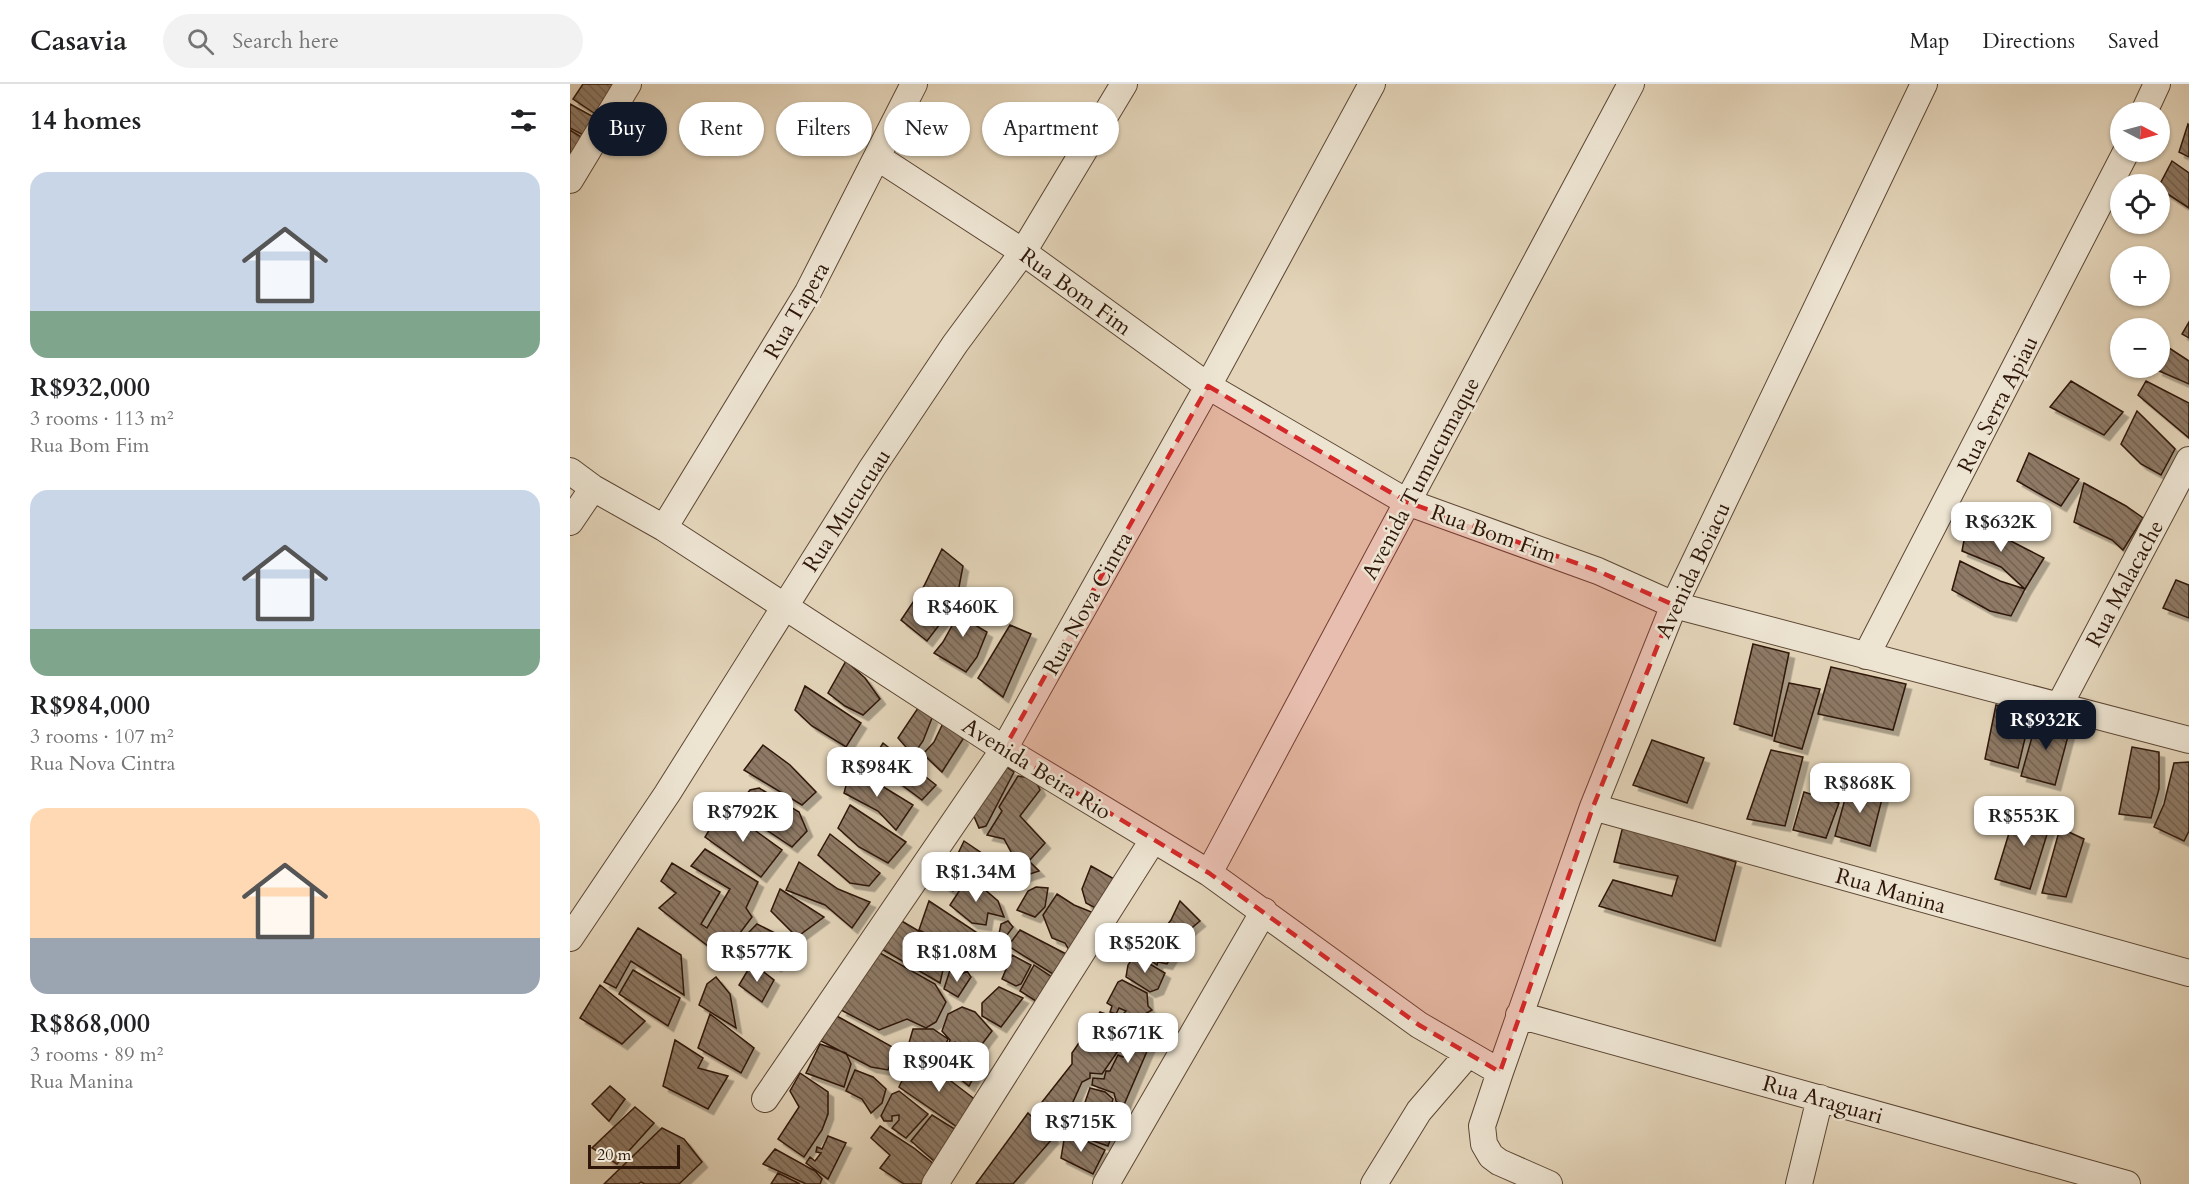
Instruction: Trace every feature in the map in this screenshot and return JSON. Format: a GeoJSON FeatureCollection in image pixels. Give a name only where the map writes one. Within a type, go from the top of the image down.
{"type":"FeatureCollection","features":[{"type":"Feature","properties":{"kind":"street"},"geometry":{"type":"LineString","coordinates":[[570,180],[628,84]]}},
{"type":"Feature","properties":{"kind":"street","name":"Rua Tapera"},"geometry":{"type":"LineString","coordinates":[[664,528],[808,292],[914,84]]}},
{"type":"Feature","properties":{"kind":"street","name":"Rua Mucucuau"},"geometry":{"type":"LineString","coordinates":[[570,938],[667,794],[784,607],[955,344],[1023,252],[1124,84]]}},
{"type":"Feature","properties":{"kind":"street","name":"Rua Nova Cintra"},"geometry":{"type":"LineString","coordinates":[[765,1099],[1004,749],[1208,386],[1372,84]]}},
{"type":"Feature","properties":{"kind":"street","name":"Avenida Tumucumaque"},"geometry":{"type":"LineString","coordinates":[[1209,873],[1631,84]]}},
{"type":"Feature","properties":{"kind":"street","name":"Avenida Boiacu"},"geometry":{"type":"LineString","coordinates":[[1549,1184],[1499,1162],[1491,1156],[1484,1144],[1482,1126],[1519,1015],[1593,807],[1674,605],[1924,84]]}},
{"type":"Feature","properties":{"kind":"street"},"geometry":{"type":"LineString","coordinates":[[2149,102],[2157,84]]}},
{"type":"Feature","properties":{"kind":"street","name":"Rua Bom Fim"},"geometry":{"type":"LineString","coordinates":[[877,157],[1023,252],[1208,386],[1407,502],[1598,571],[1674,605],[2189,740]]}},
{"type":"Feature","properties":{"kind":"street","name":"Rua Serra Apiau"},"geometry":{"type":"LineString","coordinates":[[1866,656],[2121,162]]}},
{"type":"Feature","properties":{"kind":"street","name":"Rua Malacache"},"geometry":{"type":"LineString","coordinates":[[2058,706],[2189,460]]}},
{"type":"Feature","properties":{"kind":"street","name":"Avenida Beira Rio"},"geometry":{"type":"LineString","coordinates":[[570,471],[593,488],[664,528],[1004,749],[1209,873],[1419,1025],[1500,1072]]}},
{"type":"Feature","properties":{"kind":"street"},"geometry":{"type":"LineString","coordinates":[[570,522],[593,488]]}},
{"type":"Feature","properties":{"kind":"street","name":"Rua Manina"},"geometry":{"type":"LineString","coordinates":[[1593,807],[2189,973]]}},
{"type":"Feature","properties":{"kind":"street"},"geometry":{"type":"LineString","coordinates":[[935,1184],[1153,840]]}},
{"type":"Feature","properties":{"kind":"street"},"geometry":{"type":"LineString","coordinates":[[1106,1184],[1264,911]]}},
{"type":"Feature","properties":{"kind":"street","name":"Rua Araguari"},"geometry":{"type":"LineString","coordinates":[[1519,1015],[2127,1184]]}},
{"type":"Feature","properties":{"kind":"street"},"geometry":{"type":"LineString","coordinates":[[1374,1184],[1419,1111],[1468,1054]]}},
{"type":"Feature","properties":{"kind":"street"},"geometry":{"type":"LineString","coordinates":[[1799,1184],[1820,1098]]}},
{"type":"Feature","properties":{"kind":"highlighted area"},"geometry":{"type":"Polygon","coordinates":[[[1208,386],[1407,502],[1598,571],[1674,605],[1593,807],[1500,1072],[1419,1025],[1209,873],[1004,749],[1208,386]]]}},
{"type":"Feature","properties":{"kind":"building"},"geometry":{"type":"Polygon","coordinates":[[[583,84],[626,84],[614,102],[588,102],[588,109],[573,99],[583,84]]]}},
{"type":"Feature","properties":{"kind":"building"},"geometry":{"type":"Polygon","coordinates":[[[570,104],[588,114],[588,137],[570,128],[570,104]]]}},
{"type":"Feature","properties":{"kind":"building"},"geometry":{"type":"Polygon","coordinates":[[[2189,125],[2189,157],[2179,152],[2189,125]]]}},
{"type":"Feature","properties":{"kind":"building"},"geometry":{"type":"Polygon","coordinates":[[[570,130],[588,144],[570,171],[570,130]]]}},
{"type":"Feature","properties":{"kind":"building"},"geometry":{"type":"Polygon","coordinates":[[[2172,161],[2189,173],[2189,208],[2170,196],[2170,174],[2165,174],[2172,161]]]}},
{"type":"Feature","properties":{"kind":"building"},"geometry":{"type":"Polygon","coordinates":[[[2189,322],[2189,338],[2182,334],[2189,322]]]}},
{"type":"Feature","properties":{"kind":"building"},"geometry":{"type":"Polygon","coordinates":[[[2170,349],[2189,361],[2189,384],[2170,376],[2170,349]]]}},
{"type":"Feature","properties":{"kind":"building"},"geometry":{"type":"Polygon","coordinates":[[[2071,381],[2123,412],[2104,435],[2050,407],[2071,381]]]}},
{"type":"Feature","properties":{"kind":"building"},"geometry":{"type":"Polygon","coordinates":[[[2146,381],[2189,403],[2189,438],[2138,395],[2146,381]]]}},
{"type":"Feature","properties":{"kind":"building"},"geometry":{"type":"Polygon","coordinates":[[[2137,411],[2175,449],[2161,475],[2141,464],[2121,444],[2137,411]]]}},
{"type":"Feature","properties":{"kind":"building"},"geometry":{"type":"Polygon","coordinates":[[[2029,453],[2079,479],[2061,506],[2017,481],[2029,453]]]}},
{"type":"Feature","properties":{"kind":"building"},"geometry":{"type":"Polygon","coordinates":[[[2084,483],[2143,518],[2123,550],[2112,540],[2074,522],[2084,483]]]}},
{"type":"Feature","properties":{"kind":"building"},"geometry":{"type":"Polygon","coordinates":[[[1968,519],[2044,558],[2025,589],[2001,567],[1962,551],[1968,519]]]}},
{"type":"Feature","properties":{"kind":"building"},"geometry":{"type":"Polygon","coordinates":[[[942,549],[963,566],[956,603],[927,641],[901,620],[924,586],[942,549]]]}},
{"type":"Feature","properties":{"kind":"building"},"geometry":{"type":"Polygon","coordinates":[[[1960,561],[2000,581],[2025,589],[2011,616],[1990,611],[1952,590],[1960,561]]]}},
{"type":"Feature","properties":{"kind":"building"},"geometry":{"type":"Polygon","coordinates":[[[2176,580],[2189,585],[2189,618],[2163,608],[2176,580]]]}},
{"type":"Feature","properties":{"kind":"building"},"geometry":{"type":"Polygon","coordinates":[[[970,593],[978,599],[970,622],[987,632],[977,657],[966,672],[934,653],[943,642],[970,593]]]}},
{"type":"Feature","properties":{"kind":"building"},"geometry":{"type":"Polygon","coordinates":[[[1010,625],[1031,634],[1003,697],[978,678],[1010,625]]]}},
{"type":"Feature","properties":{"kind":"building"},"geometry":{"type":"Polygon","coordinates":[[[1753,644],[1789,653],[1772,736],[1734,724],[1753,644]]]}},
{"type":"Feature","properties":{"kind":"building"},"geometry":{"type":"Polygon","coordinates":[[[846,661],[865,678],[880,699],[863,715],[845,706],[828,693],[846,661]]]}},
{"type":"Feature","properties":{"kind":"building"},"geometry":{"type":"Polygon","coordinates":[[[1831,667],[1906,684],[1893,730],[1818,714],[1831,667]]]}},
{"type":"Feature","properties":{"kind":"building"},"geometry":{"type":"Polygon","coordinates":[[[1789,683],[1820,689],[1802,749],[1774,741],[1789,683]]]}},
{"type":"Feature","properties":{"kind":"building"},"geometry":{"type":"Polygon","coordinates":[[[805,686],[861,723],[846,747],[812,726],[795,710],[805,686]]]}},
{"type":"Feature","properties":{"kind":"building"},"geometry":{"type":"Polygon","coordinates":[[[1996,705],[2031,713],[2018,768],[1985,759],[1996,705]]]}},
{"type":"Feature","properties":{"kind":"building"},"geometry":{"type":"Polygon","coordinates":[[[918,708],[932,718],[923,741],[913,755],[898,738],[918,708]]]}},
{"type":"Feature","properties":{"kind":"building"},"geometry":{"type":"Polygon","coordinates":[[[2038,716],[2071,725],[2055,785],[2021,776],[2038,716]]]}},
{"type":"Feature","properties":{"kind":"building"},"geometry":{"type":"Polygon","coordinates":[[[945,719],[963,739],[942,772],[923,754],[934,742],[945,719]]]}},
{"type":"Feature","properties":{"kind":"building"},"geometry":{"type":"Polygon","coordinates":[[[1652,740],[1704,758],[1687,803],[1633,785],[1652,740]]]}},
{"type":"Feature","properties":{"kind":"building"},"geometry":{"type":"Polygon","coordinates":[[[883,743],[936,785],[922,800],[871,762],[883,743]]]}},
{"type":"Feature","properties":{"kind":"building"},"geometry":{"type":"Polygon","coordinates":[[[763,745],[790,765],[816,792],[802,805],[744,770],[763,745]]]}},
{"type":"Feature","properties":{"kind":"building"},"geometry":{"type":"Polygon","coordinates":[[[2132,747],[2159,752],[2159,789],[2151,818],[2119,814],[2132,747]]]}},
{"type":"Feature","properties":{"kind":"building"},"geometry":{"type":"Polygon","coordinates":[[[1771,750],[1803,757],[1785,826],[1747,819],[1771,750]]]}},
{"type":"Feature","properties":{"kind":"building"},"geometry":{"type":"Polygon","coordinates":[[[2189,762],[2189,831],[2184,841],[2154,827],[2164,804],[2174,763],[2189,762]]]}},
{"type":"Feature","properties":{"kind":"building"},"geometry":{"type":"Polygon","coordinates":[[[1005,766],[1014,772],[986,826],[979,828],[973,814],[1005,766]]]}},
{"type":"Feature","properties":{"kind":"building"},"geometry":{"type":"Polygon","coordinates":[[[851,767],[913,805],[896,830],[878,811],[844,793],[851,767]]]}},
{"type":"Feature","properties":{"kind":"building"},"geometry":{"type":"Polygon","coordinates":[[[1018,776],[1035,779],[1040,790],[1020,816],[1045,843],[1029,861],[1039,871],[1024,876],[1004,839],[987,835],[1002,811],[999,807],[1018,776]]]}},
{"type":"Feature","properties":{"kind":"building"},"geometry":{"type":"Polygon","coordinates":[[[1849,784],[1884,791],[1870,846],[1835,836],[1849,784]]]}},
{"type":"Feature","properties":{"kind":"building"},"geometry":{"type":"Polygon","coordinates":[[[759,788],[799,812],[807,831],[792,847],[735,809],[750,790],[759,788]]]}},
{"type":"Feature","properties":{"kind":"building"},"geometry":{"type":"Polygon","coordinates":[[[1804,792],[1839,803],[1826,838],[1793,830],[1804,792]]]}},
{"type":"Feature","properties":{"kind":"building"},"geometry":{"type":"Polygon","coordinates":[[[850,805],[906,842],[888,863],[859,847],[838,828],[850,805]]]}},
{"type":"Feature","properties":{"kind":"building"},"geometry":{"type":"Polygon","coordinates":[[[723,807],[782,850],[761,877],[705,837],[723,807]]]}},
{"type":"Feature","properties":{"kind":"building"},"geometry":{"type":"Polygon","coordinates":[[[2017,807],[2053,815],[2030,889],[1995,879],[2017,807]]]}},
{"type":"Feature","properties":{"kind":"building"},"geometry":{"type":"Polygon","coordinates":[[[1623,826],[1736,862],[1715,941],[1599,906],[1613,880],[1672,896],[1678,876],[1614,862],[1623,826]]]}},
{"type":"Feature","properties":{"kind":"building"},"geometry":{"type":"Polygon","coordinates":[[[2060,828],[2084,839],[2066,897],[2042,893],[2060,828]]]}},
{"type":"Feature","properties":{"kind":"building"},"geometry":{"type":"Polygon","coordinates":[[[830,834],[880,873],[869,886],[850,883],[818,855],[830,834]]]}},
{"type":"Feature","properties":{"kind":"building"},"geometry":{"type":"Polygon","coordinates":[[[964,841],[998,864],[1001,881],[988,885],[952,866],[964,841]]]}},
{"type":"Feature","properties":{"kind":"building"},"geometry":{"type":"Polygon","coordinates":[[[705,849],[758,882],[746,908],[752,917],[722,957],[659,908],[676,893],[661,881],[672,863],[720,892],[701,924],[707,928],[730,889],[691,866],[705,849]]]}},
{"type":"Feature","properties":{"kind":"building"},"geometry":{"type":"Polygon","coordinates":[[[799,862],[838,889],[870,902],[852,928],[825,905],[786,890],[799,862]]]}},
{"type":"Feature","properties":{"kind":"building"},"geometry":{"type":"Polygon","coordinates":[[[945,865],[964,875],[953,891],[943,885],[945,872],[938,873],[936,870],[945,865]]]}},
{"type":"Feature","properties":{"kind":"building"},"geometry":{"type":"Polygon","coordinates":[[[1091,866],[1123,884],[1103,912],[1086,903],[1082,889],[1091,866]]]}},
{"type":"Feature","properties":{"kind":"building"},"geometry":{"type":"Polygon","coordinates":[[[969,876],[998,901],[1004,917],[988,913],[986,925],[972,923],[950,905],[969,876]]]}},
{"type":"Feature","properties":{"kind":"building"},"geometry":{"type":"Polygon","coordinates":[[[1036,887],[1048,888],[1045,907],[1035,917],[1017,910],[1028,891],[1036,887]]]}},
{"type":"Feature","properties":{"kind":"building"},"geometry":{"type":"Polygon","coordinates":[[[780,889],[824,917],[797,937],[771,911],[780,889]]]}},
{"type":"Feature","properties":{"kind":"building"},"geometry":{"type":"Polygon","coordinates":[[[1057,894],[1074,905],[1099,915],[1073,957],[1065,943],[1052,938],[1043,915],[1057,894]]]}},
{"type":"Feature","properties":{"kind":"building"},"geometry":{"type":"Polygon","coordinates":[[[929,901],[979,934],[968,956],[919,930],[929,901]]]}},
{"type":"Feature","properties":{"kind":"building"},"geometry":{"type":"Polygon","coordinates":[[[1180,901],[1200,921],[1187,932],[1167,964],[1158,962],[1157,965],[1140,952],[1143,944],[1148,945],[1147,939],[1157,938],[1171,920],[1180,901]]]}},
{"type":"Feature","properties":{"kind":"building"},"geometry":{"type":"Polygon","coordinates":[[[900,920],[959,955],[945,961],[940,983],[875,945],[900,920]]]}},
{"type":"Feature","properties":{"kind":"building"},"geometry":{"type":"Polygon","coordinates":[[[1008,921],[1013,927],[1004,939],[998,939],[1001,924],[1008,921]]]}},
{"type":"Feature","properties":{"kind":"building"},"geometry":{"type":"Polygon","coordinates":[[[757,924],[795,943],[776,966],[746,949],[749,932],[757,924]]]}},
{"type":"Feature","properties":{"kind":"building"},"geometry":{"type":"Polygon","coordinates":[[[638,928],[681,955],[684,995],[631,961],[616,988],[604,982],[638,928]]]}},
{"type":"Feature","properties":{"kind":"building"},"geometry":{"type":"Polygon","coordinates":[[[1020,930],[1068,955],[1061,979],[1008,946],[1020,930]]]}},
{"type":"Feature","properties":{"kind":"building"},"geometry":{"type":"Polygon","coordinates":[[[873,949],[935,984],[946,1002],[936,1022],[926,1028],[907,1019],[879,1030],[841,1010],[873,949]]]}},
{"type":"Feature","properties":{"kind":"building"},"geometry":{"type":"Polygon","coordinates":[[[1012,955],[1031,965],[1021,984],[1016,986],[1002,979],[1012,955]]]}},
{"type":"Feature","properties":{"kind":"building"},"geometry":{"type":"Polygon","coordinates":[[[1135,955],[1165,973],[1158,989],[1150,992],[1126,977],[1128,965],[1135,955]]]}},
{"type":"Feature","properties":{"kind":"building"},"geometry":{"type":"Polygon","coordinates":[[[752,963],[774,980],[762,1002],[739,985],[752,963]]]}},
{"type":"Feature","properties":{"kind":"building"},"geometry":{"type":"Polygon","coordinates":[[[1034,965],[1058,981],[1042,1005],[1020,991],[1034,965]]]}},
{"type":"Feature","properties":{"kind":"building"},"geometry":{"type":"Polygon","coordinates":[[[633,970],[680,998],[668,1026],[619,994],[633,970]]]}},
{"type":"Feature","properties":{"kind":"building"},"geometry":{"type":"Polygon","coordinates":[[[950,970],[958,976],[967,971],[971,977],[958,997],[944,989],[950,970]]]}},
{"type":"Feature","properties":{"kind":"building"},"geometry":{"type":"Polygon","coordinates":[[[716,977],[730,994],[736,1028],[699,1005],[707,984],[716,977]]]}},
{"type":"Feature","properties":{"kind":"building"},"geometry":{"type":"Polygon","coordinates":[[[1122,980],[1147,993],[1148,1006],[1152,1010],[1131,1022],[1121,1016],[1126,1011],[1119,1008],[1116,1014],[1110,1012],[1112,1006],[1107,1003],[1118,982],[1122,980]]]}},
{"type":"Feature","properties":{"kind":"building"},"geometry":{"type":"Polygon","coordinates":[[[600,985],[645,1021],[622,1044],[580,1018],[600,985]]]}},
{"type":"Feature","properties":{"kind":"building"},"geometry":{"type":"Polygon","coordinates":[[[999,987],[1023,998],[1001,1027],[982,1016],[982,1003],[999,987]]]}},
{"type":"Feature","properties":{"kind":"building"},"geometry":{"type":"Polygon","coordinates":[[[962,1007],[975,1012],[992,1031],[976,1052],[983,1060],[969,1086],[947,1069],[960,1047],[955,1042],[946,1052],[950,1040],[942,1031],[948,1014],[962,1007]]]}},
{"type":"Feature","properties":{"kind":"building"},"geometry":{"type":"Polygon","coordinates":[[[1100,1012],[1129,1022],[1129,1042],[1122,1045],[1102,1074],[1090,1073],[1090,1078],[1082,1082],[1067,1115],[1043,1120],[1035,1111],[1072,1064],[1072,1053],[1100,1012]]]}},
{"type":"Feature","properties":{"kind":"building"},"geometry":{"type":"Polygon","coordinates":[[[710,1014],[754,1048],[741,1073],[698,1048],[710,1014]]]}},
{"type":"Feature","properties":{"kind":"building"},"geometry":{"type":"Polygon","coordinates":[[[835,1015],[896,1049],[888,1070],[871,1067],[821,1041],[835,1015]]]}},
{"type":"Feature","properties":{"kind":"building"},"geometry":{"type":"Polygon","coordinates":[[[1144,1021],[1157,1028],[1123,1107],[1116,1101],[1114,1093],[1092,1085],[1093,1078],[1104,1079],[1106,1071],[1110,1071],[1118,1055],[1123,1057],[1133,1044],[1133,1025],[1144,1021]]]}},
{"type":"Feature","properties":{"kind":"building"},"geometry":{"type":"Polygon","coordinates":[[[913,1029],[933,1029],[948,1039],[936,1066],[906,1053],[913,1029]]]}},
{"type":"Feature","properties":{"kind":"building"},"geometry":{"type":"Polygon","coordinates":[[[675,1040],[703,1058],[698,1068],[728,1076],[708,1109],[663,1086],[675,1040]]]}},
{"type":"Feature","properties":{"kind":"building"},"geometry":{"type":"Polygon","coordinates":[[[820,1044],[846,1053],[851,1064],[844,1087],[806,1073],[820,1044]]]}},
{"type":"Feature","properties":{"kind":"building"},"geometry":{"type":"Polygon","coordinates":[[[912,1060],[926,1062],[981,1104],[960,1129],[899,1087],[912,1060]]]}},
{"type":"Feature","properties":{"kind":"building"},"geometry":{"type":"Polygon","coordinates":[[[855,1070],[873,1077],[886,1089],[882,1103],[871,1113],[862,1099],[846,1091],[855,1070]]]}},
{"type":"Feature","properties":{"kind":"building"},"geometry":{"type":"Polygon","coordinates":[[[800,1073],[828,1092],[828,1114],[822,1130],[804,1157],[778,1139],[799,1107],[790,1091],[800,1073]]]}},
{"type":"Feature","properties":{"kind":"building"},"geometry":{"type":"Polygon","coordinates":[[[610,1086],[625,1099],[609,1121],[592,1104],[610,1086]]]}},
{"type":"Feature","properties":{"kind":"building"},"geometry":{"type":"Polygon","coordinates":[[[1090,1088],[1105,1092],[1113,1099],[1108,1115],[1102,1120],[1082,1111],[1090,1088]]]}},
{"type":"Feature","properties":{"kind":"building"},"geometry":{"type":"Polygon","coordinates":[[[899,1091],[928,1114],[906,1138],[892,1128],[899,1120],[899,1115],[892,1116],[892,1121],[884,1121],[881,1116],[892,1094],[899,1091]]]}},
{"type":"Feature","properties":{"kind":"building"},"geometry":{"type":"Polygon","coordinates":[[[635,1107],[654,1123],[617,1164],[592,1148],[635,1107]]]}},
{"type":"Feature","properties":{"kind":"building"},"geometry":{"type":"Polygon","coordinates":[[[1028,1113],[1053,1138],[1013,1184],[976,1184],[1028,1113]]]}},
{"type":"Feature","properties":{"kind":"building"},"geometry":{"type":"Polygon","coordinates":[[[1084,1113],[1113,1132],[1108,1146],[1079,1136],[1074,1130],[1073,1114],[1084,1113]]]}},
{"type":"Feature","properties":{"kind":"building"},"geometry":{"type":"Polygon","coordinates":[[[932,1115],[961,1133],[941,1167],[911,1141],[932,1115]]]}},
{"type":"Feature","properties":{"kind":"building"},"geometry":{"type":"Polygon","coordinates":[[[880,1126],[914,1148],[940,1169],[929,1184],[904,1184],[880,1168],[890,1155],[871,1138],[880,1126]]]}},
{"type":"Feature","properties":{"kind":"building"},"geometry":{"type":"Polygon","coordinates":[[[662,1128],[684,1139],[702,1162],[679,1184],[641,1182],[638,1184],[604,1184],[662,1128]]]}},
{"type":"Feature","properties":{"kind":"building"},"geometry":{"type":"Polygon","coordinates":[[[1070,1133],[1105,1150],[1093,1174],[1061,1158],[1065,1134],[1070,1133]]]}},
{"type":"Feature","properties":{"kind":"building"},"geometry":{"type":"Polygon","coordinates":[[[828,1136],[846,1143],[828,1179],[806,1163],[810,1157],[815,1161],[821,1153],[816,1152],[817,1147],[822,1149],[828,1136]]]}},
{"type":"Feature","properties":{"kind":"building"},"geometry":{"type":"Polygon","coordinates":[[[775,1149],[815,1171],[822,1179],[820,1184],[806,1184],[763,1164],[775,1149]]]}},
{"type":"Feature","properties":{"kind":"building"},"geometry":{"type":"Polygon","coordinates":[[[778,1173],[800,1184],[771,1184],[778,1173]]]}}]}
